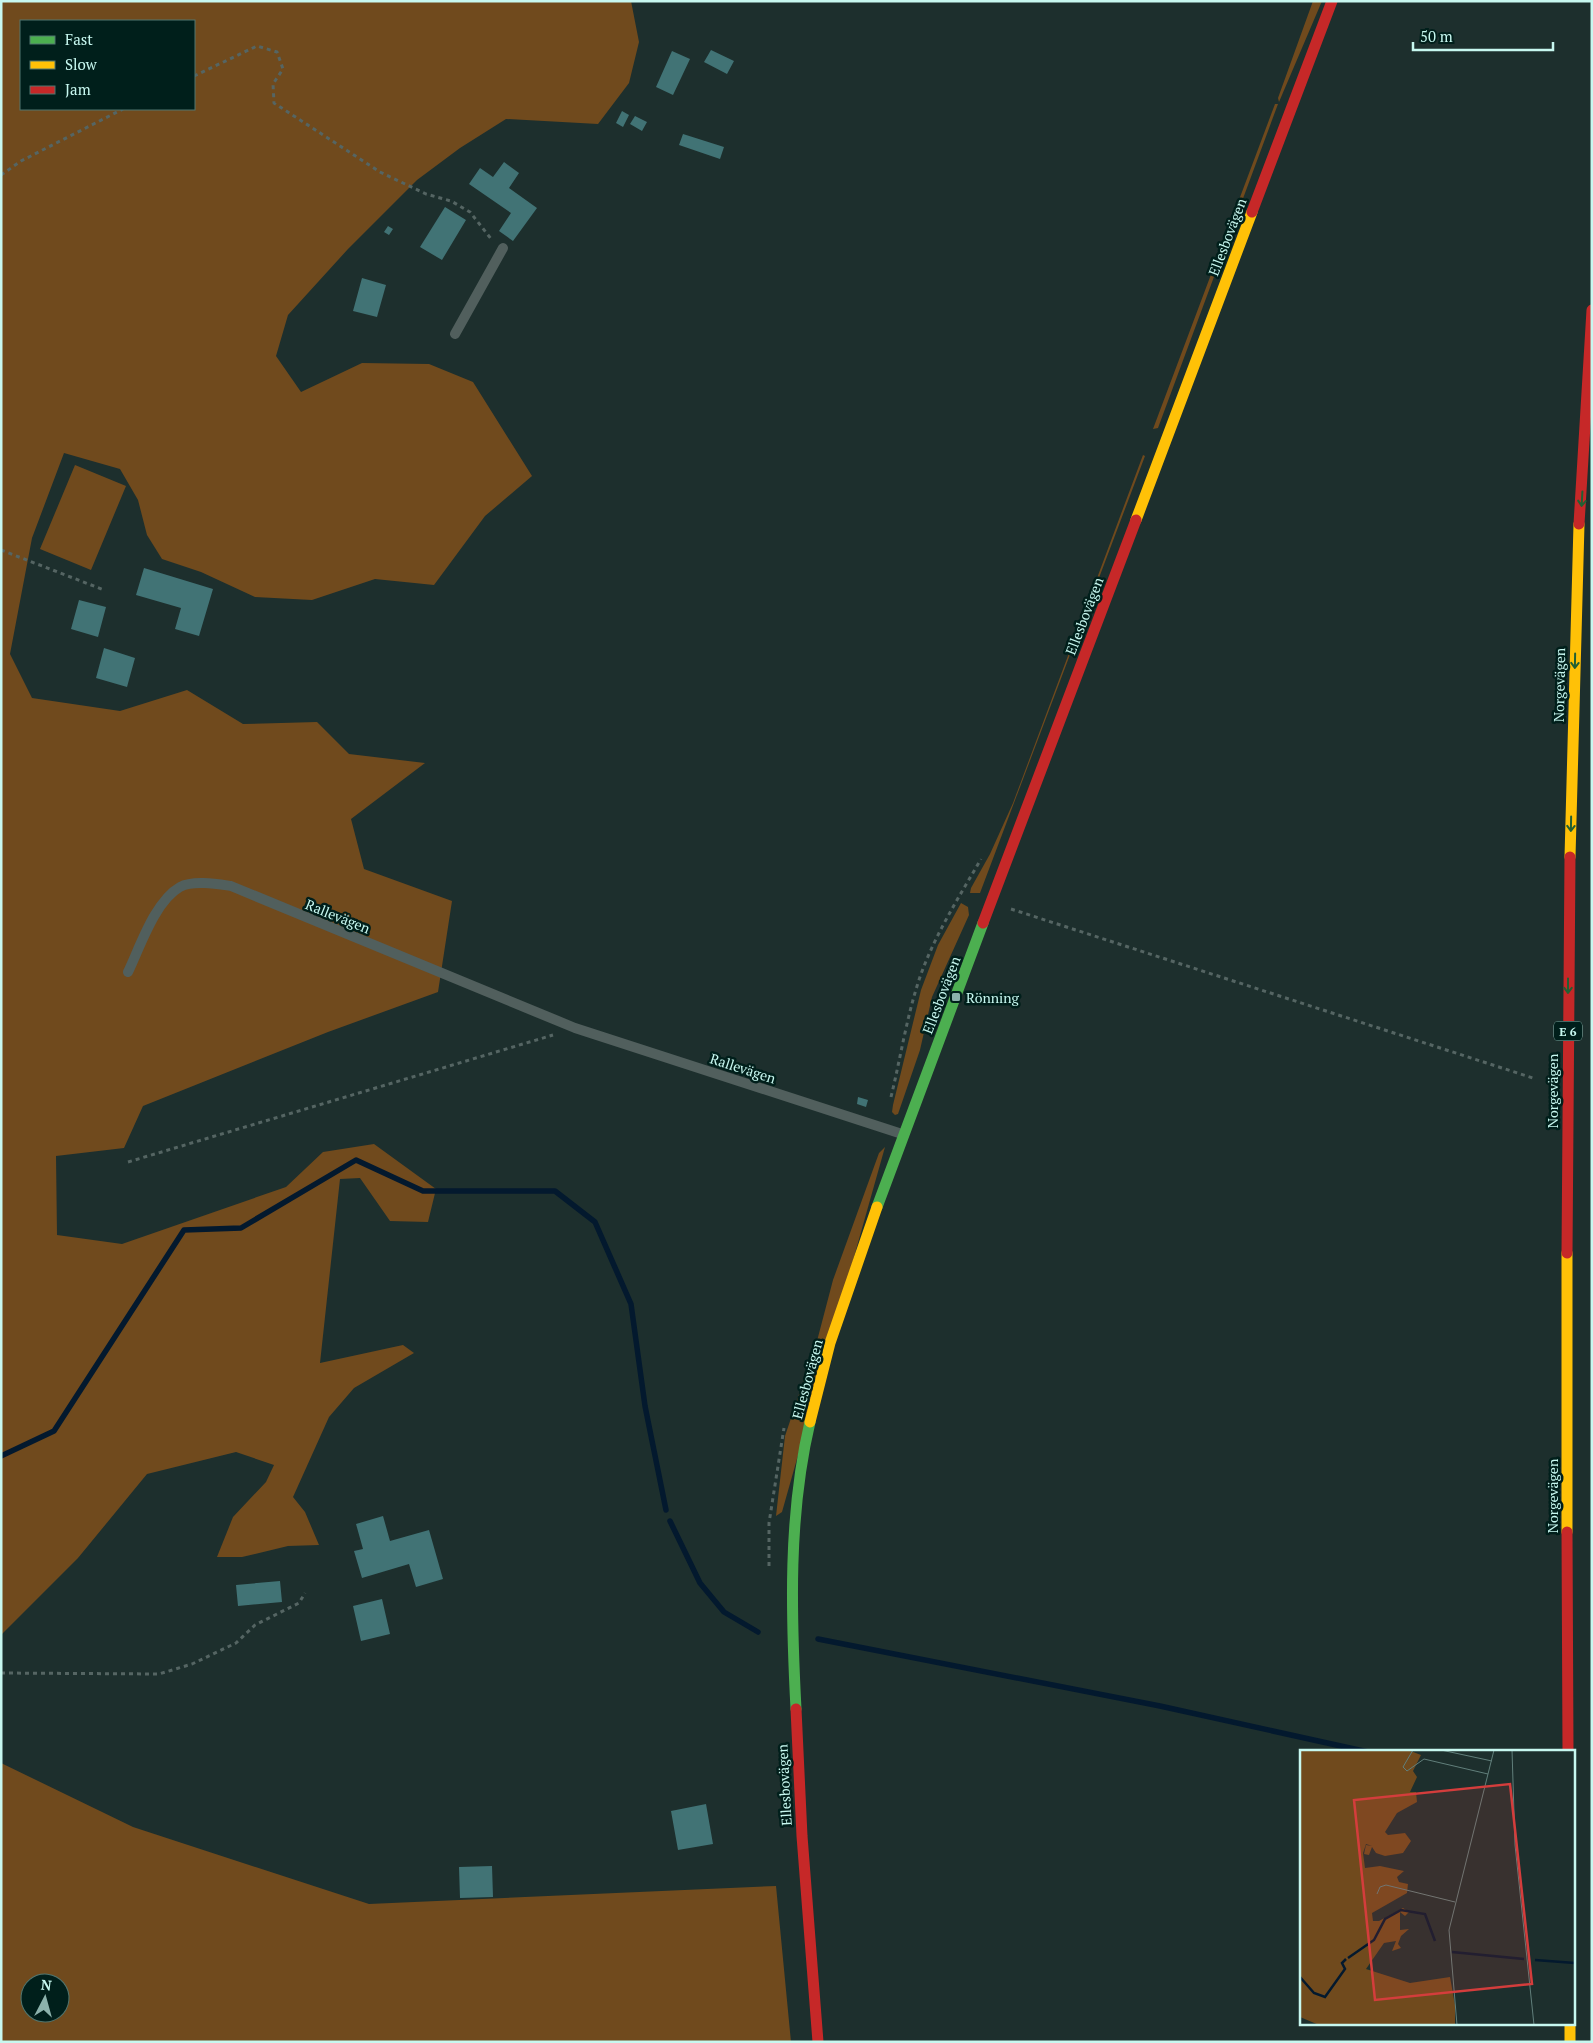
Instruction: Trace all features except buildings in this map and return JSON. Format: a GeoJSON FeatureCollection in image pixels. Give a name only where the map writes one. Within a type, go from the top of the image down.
{"type":"FeatureCollection","features":[{"type":"Feature","properties":{"kind":"main road","name":"Ellesbovägen"},"geometry":{"type":"LineString","coordinates":[[818,2042],[797,1749],[792,1576],[794,1526],[801,1469],[813,1411],[829,1350],[903,1134],[1332,1]]}},
{"type":"Feature","properties":{"kind":"main road","name":"Norgevägen"},"geometry":{"type":"LineString","coordinates":[[1568,1750],[1566,1227],[1568,955],[1575,624],[1592,310]]}},
{"type":"Feature","properties":{"kind":"main road"},"geometry":{"type":"LineString","coordinates":[[1570,2026],[1570,2042]]}},
{"type":"Feature","properties":{"kind":"lane"},"geometry":{"type":"LineString","coordinates":[[455,334],[502,248]]}},
{"type":"Feature","properties":{"kind":"lane","name":"Rallevägen"},"geometry":{"type":"LineString","coordinates":[[128,972],[163,901],[182,886],[211,883],[230,886],[575,1028],[903,1134]]}},
{"type":"Feature","properties":{"kind":"path"},"geometry":{"type":"LineString","coordinates":[[195,76],[257,46],[277,52],[283,69],[273,84],[274,103],[380,172],[426,194],[451,201],[470,212],[488,236],[502,248]]}},
{"type":"Feature","properties":{"kind":"path"},"geometry":{"type":"LineString","coordinates":[[1,175],[21,161],[121,110]]}},
{"type":"Feature","properties":{"kind":"path"},"geometry":{"type":"LineString","coordinates":[[1,550],[104,590]]}},
{"type":"Feature","properties":{"kind":"path"},"geometry":{"type":"LineString","coordinates":[[992,903],[1536,1080]]}},
{"type":"Feature","properties":{"kind":"path"},"geometry":{"type":"LineString","coordinates":[[128,1162],[575,1028]]}},
{"type":"Feature","properties":{"kind":"path"},"geometry":{"type":"LineString","coordinates":[[1,1673],[159,1674],[192,1664],[236,1643],[255,1625],[299,1603],[305,1593]]}},
{"type":"Feature","properties":{"kind":"shaded area"},"geometry":{"type":"Polygon","coordinates":[[[1,1],[631,1],[639,42],[629,83],[598,124],[506,119],[460,148],[417,180],[348,249],[288,315],[276,356],[301,392],[362,363],[429,364],[473,382],[532,476],[485,516],[434,585],[375,579],[312,600],[255,597],[201,572],[162,559],[147,535],[138,500],[120,469],[64,453],[32,538],[10,654],[32,698],[120,711],[187,690],[243,724],[317,722],[349,754],[425,763],[351,819],[364,869],[452,901],[438,992],[328,1032],[143,1106],[124,1148],[56,1156],[57,1235],[122,1244],[286,1187],[323,1152],[374,1144],[436,1189],[428,1222],[390,1221],[360,1178],[340,1179],[320,1363],[403,1345],[414,1353],[354,1388],[329,1417],[293,1497],[305,1512],[319,1545],[288,1546],[242,1557],[217,1557],[233,1517],[266,1482],[274,1465],[236,1452],[147,1474],[78,1558],[1,1635],[1,1]]]}},
{"type":"Feature","properties":{"kind":"shaded area"},"geometry":{"type":"Polygon","coordinates":[[[1313,1],[1322,1],[1279,102],[1278,98],[1313,1]]]}},
{"type":"Feature","properties":{"kind":"shaded area"},"geometry":{"type":"Polygon","coordinates":[[[1275,104],[1278,104],[1158,428],[1153,429],[1275,104]]]}},
{"type":"Feature","properties":{"kind":"shaded area"},"geometry":{"type":"Polygon","coordinates":[[[1143,455],[1145,456],[980,893],[970,893],[1013,803],[1143,455]]]}},
{"type":"Feature","properties":{"kind":"shaded area"},"geometry":{"type":"Polygon","coordinates":[[[75,465],[126,486],[91,570],[40,549],[75,465]]]}},
{"type":"Feature","properties":{"kind":"shaded area"},"geometry":{"type":"Polygon","coordinates":[[[961,903],[968,907],[969,915],[932,997],[920,1050],[898,1114],[895,1115],[892,1112],[893,1105],[921,990],[938,945],[961,903]]]}},
{"type":"Feature","properties":{"kind":"shaded area"},"geometry":{"type":"Polygon","coordinates":[[[885,1147],[782,1512],[776,1516],[785,1436],[817,1341],[833,1280],[879,1153],[885,1147]]]}},
{"type":"Feature","properties":{"kind":"shaded area"},"geometry":{"type":"Polygon","coordinates":[[[1,1763],[133,1827],[369,1904],[776,1886],[791,2042],[1,2042],[1,1763]]]}},
{"type":"Feature","properties":{"kind":"waterway"},"geometry":{"type":"LineString","coordinates":[[1,1456],[54,1431],[184,1230],[241,1228],[356,1160],[423,1191],[555,1191],[595,1222],[631,1304],[645,1406],[666,1510]]}},
{"type":"Feature","properties":{"kind":"waterway"},"geometry":{"type":"LineString","coordinates":[[670,1521],[700,1583],[724,1612],[758,1632]]}},
{"type":"Feature","properties":{"kind":"waterway"},"geometry":{"type":"LineString","coordinates":[[818,1639],[1160,1706],[1359,1750]]}},
{"type":"Feature","properties":{"kind":"traffic: fast"},"geometry":{"type":"LineString","coordinates":[[877,1207],[983,923]]}},
{"type":"Feature","properties":{"kind":"traffic: fast"},"geometry":{"type":"LineString","coordinates":[[796,1709],[792,1601],[793,1564],[798,1493],[810,1422]]}},
{"type":"Feature","properties":{"kind":"traffic: slow"},"geometry":{"type":"LineString","coordinates":[[1136,520],[1252,212]]}},
{"type":"Feature","properties":{"kind":"traffic: slow"},"geometry":{"type":"LineString","coordinates":[[1570,857],[1579,524]]}},
{"type":"Feature","properties":{"kind":"traffic: slow"},"geometry":{"type":"LineString","coordinates":[[810,1422],[830,1343],[877,1207]]}},
{"type":"Feature","properties":{"kind":"traffic: slow"},"geometry":{"type":"LineString","coordinates":[[1567,1253],[1567,1532]]}},
{"type":"Feature","properties":{"kind":"traffic: slow"},"geometry":{"type":"LineString","coordinates":[[1570,2026],[1570,2042]]}},
{"type":"Feature","properties":{"kind":"traffic: jam"},"geometry":{"type":"LineString","coordinates":[[1252,212],[1332,1]]}},
{"type":"Feature","properties":{"kind":"traffic: jam"},"geometry":{"type":"LineString","coordinates":[[1579,524],[1592,310]]}},
{"type":"Feature","properties":{"kind":"traffic: jam"},"geometry":{"type":"LineString","coordinates":[[983,923],[1136,520]]}},
{"type":"Feature","properties":{"kind":"traffic: jam"},"geometry":{"type":"LineString","coordinates":[[1567,1253],[1570,857]]}},
{"type":"Feature","properties":{"kind":"traffic: jam"},"geometry":{"type":"LineString","coordinates":[[1567,1532],[1568,1750]]}},
{"type":"Feature","properties":{"kind":"traffic: jam"},"geometry":{"type":"LineString","coordinates":[[796,1709],[802,1836],[818,2042]]}},
{"type":"Feature","properties":{"kind":"place","name":"Rönning"},"geometry":{"type":"Point","coordinates":[956,997]}}]}
